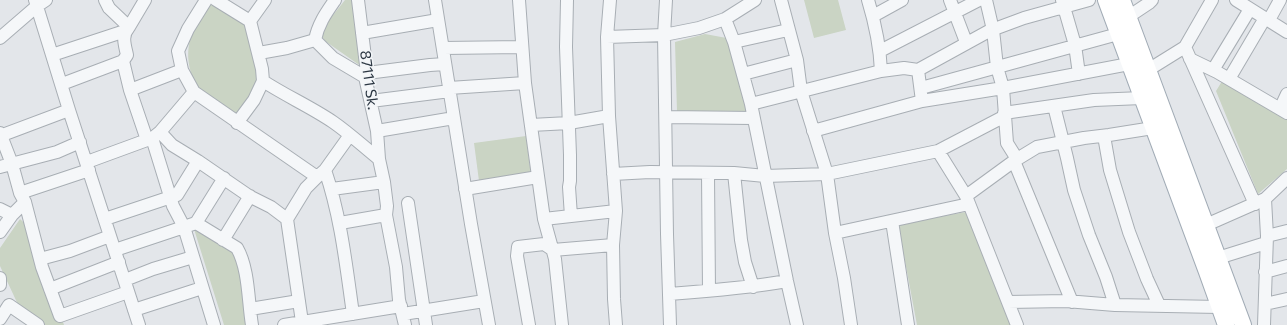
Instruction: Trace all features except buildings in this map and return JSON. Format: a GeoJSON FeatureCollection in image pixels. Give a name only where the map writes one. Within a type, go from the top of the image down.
{"type":"FeatureCollection","features":[{"type":"Feature","properties":{"kind":"main road"},"geometry":{"type":"LineString","coordinates":[[1106,0],[1226,325]]}},
{"type":"Feature","properties":{"kind":"main road"},"geometry":{"type":"LineString","coordinates":[[1122,0],[1243,325]]}},
{"type":"Feature","properties":{"kind":"street"},"geometry":{"type":"LineString","coordinates":[[105,0],[109,8],[127,29]]}},
{"type":"Feature","properties":{"kind":"street"},"geometry":{"type":"LineString","coordinates":[[62,84],[106,69],[123,61],[127,55],[123,39],[127,29],[145,0]]}},
{"type":"Feature","properties":{"kind":"street"},"geometry":{"type":"LineString","coordinates":[[206,0],[188,29],[178,51],[182,70],[194,92],[237,123],[321,174],[332,189],[340,223],[353,314]]}},
{"type":"Feature","properties":{"kind":"street"},"geometry":{"type":"LineString","coordinates":[[216,0],[250,21],[262,69],[263,81],[254,100],[237,123]]}},
{"type":"Feature","properties":{"kind":"street"},"geometry":{"type":"LineString","coordinates":[[250,21],[266,0]]}},
{"type":"Feature","properties":{"kind":"street"},"geometry":{"type":"LineString","coordinates":[[315,40],[317,28],[335,0]]}},
{"type":"Feature","properties":{"kind":"street","name":"87111 Sk."},"geometry":{"type":"LineString","coordinates":[[358,0],[366,75],[377,131],[379,159],[387,206],[386,215],[396,267],[399,300],[403,315]]}},
{"type":"Feature","properties":{"kind":"street"},"geometry":{"type":"LineString","coordinates":[[435,0],[465,189],[489,325]]}},
{"type":"Feature","properties":{"kind":"street"},"geometry":{"type":"LineString","coordinates":[[519,0],[525,83],[544,219],[553,250],[562,325]]}},
{"type":"Feature","properties":{"kind":"street"},"geometry":{"type":"LineString","coordinates":[[567,0],[566,47],[571,216]]}},
{"type":"Feature","properties":{"kind":"street"},"geometry":{"type":"LineString","coordinates":[[610,0],[608,37],[609,116],[616,211],[613,245],[616,325]]}},
{"type":"Feature","properties":{"kind":"street"},"geometry":{"type":"LineString","coordinates":[[666,0],[664,35],[670,325]]}},
{"type":"Feature","properties":{"kind":"street"},"geometry":{"type":"LineString","coordinates":[[608,37],[664,35],[699,28],[725,19],[755,0]]}},
{"type":"Feature","properties":{"kind":"street"},"geometry":{"type":"LineString","coordinates":[[781,0],[797,60],[801,91],[827,174],[835,233],[851,325]]}},
{"type":"Feature","properties":{"kind":"street"},"geometry":{"type":"LineString","coordinates":[[868,0],[873,16],[880,51],[881,71]]}},
{"type":"Feature","properties":{"kind":"street"},"geometry":{"type":"LineString","coordinates":[[873,16],[902,0]]}},
{"type":"Feature","properties":{"kind":"street"},"geometry":{"type":"LineString","coordinates":[[950,0],[966,42]]}},
{"type":"Feature","properties":{"kind":"street"},"geometry":{"type":"LineString","coordinates":[[880,51],[979,0]]}},
{"type":"Feature","properties":{"kind":"street"},"geometry":{"type":"LineString","coordinates":[[986,0],[993,30],[997,67],[1003,88],[1007,143],[1072,302]]}},
{"type":"Feature","properties":{"kind":"street"},"geometry":{"type":"LineString","coordinates":[[751,104],[881,71],[904,68],[918,70],[966,42],[993,30],[1063,3],[1090,0]]}},
{"type":"Feature","properties":{"kind":"street"},"geometry":{"type":"LineString","coordinates":[[1128,17],[1152,0]]}},
{"type":"Feature","properties":{"kind":"street"},"geometry":{"type":"LineString","coordinates":[[1148,70],[1185,47],[1212,0]]}},
{"type":"Feature","properties":{"kind":"street"},"geometry":{"type":"LineString","coordinates":[[1238,0],[1287,32]]}},
{"type":"Feature","properties":{"kind":"street"},"geometry":{"type":"LineString","coordinates":[[1229,79],[1280,0]]}},
{"type":"Feature","properties":{"kind":"street"},"geometry":{"type":"LineString","coordinates":[[0,38],[39,2],[52,55],[69,110],[139,325]]}},
{"type":"Feature","properties":{"kind":"street"},"geometry":{"type":"LineString","coordinates":[[1063,3],[1075,45],[1079,74]]}},
{"type":"Feature","properties":{"kind":"street"},"geometry":{"type":"LineString","coordinates":[[1213,70],[1250,9]]}},
{"type":"Feature","properties":{"kind":"street"},"geometry":{"type":"LineString","coordinates":[[725,19],[734,42],[751,104],[797,325]]}},
{"type":"Feature","properties":{"kind":"street"},"geometry":{"type":"LineString","coordinates":[[362,33],[438,20]]}},
{"type":"Feature","properties":{"kind":"street"},"geometry":{"type":"LineString","coordinates":[[52,55],[127,29]]}},
{"type":"Feature","properties":{"kind":"street"},"geometry":{"type":"LineString","coordinates":[[734,42],[788,30]]}},
{"type":"Feature","properties":{"kind":"street"},"geometry":{"type":"LineString","coordinates":[[921,88],[1118,34]]}},
{"type":"Feature","properties":{"kind":"street"},"geometry":{"type":"LineString","coordinates":[[259,53],[287,48],[315,40]]}},
{"type":"Feature","properties":{"kind":"street"},"geometry":{"type":"LineString","coordinates":[[315,40],[333,58],[366,75],[445,64]]}},
{"type":"Feature","properties":{"kind":"street"},"geometry":{"type":"LineString","coordinates":[[443,48],[522,47]]}},
{"type":"Feature","properties":{"kind":"street"},"geometry":{"type":"LineString","coordinates":[[1185,47],[1260,201],[1266,240],[1264,325]]}},
{"type":"Feature","properties":{"kind":"street"},"geometry":{"type":"LineString","coordinates":[[1190,59],[1213,70],[1283,111],[1287,94]]}},
{"type":"Feature","properties":{"kind":"street"},"geometry":{"type":"LineString","coordinates":[[743,74],[797,60]]}},
{"type":"Feature","properties":{"kind":"street"},"geometry":{"type":"LineString","coordinates":[[123,61],[130,90],[153,137],[170,197],[184,227],[214,325]]}},
{"type":"Feature","properties":{"kind":"street"},"geometry":{"type":"LineString","coordinates":[[813,131],[922,101],[1003,88],[1129,64]]}},
{"type":"Feature","properties":{"kind":"street"},"geometry":{"type":"LineString","coordinates":[[130,90],[182,70]]}},
{"type":"Feature","properties":{"kind":"street"},"geometry":{"type":"LineString","coordinates":[[918,70],[922,101]]}},
{"type":"Feature","properties":{"kind":"street"},"geometry":{"type":"LineString","coordinates":[[263,81],[286,96],[308,106],[333,122],[350,134],[379,159]]}},
{"type":"Feature","properties":{"kind":"street"},"geometry":{"type":"LineString","coordinates":[[371,101],[449,90],[525,83]]}},
{"type":"Feature","properties":{"kind":"street"},"geometry":{"type":"LineString","coordinates":[[0,232],[23,198],[88,166],[153,137],[194,92]]}},
{"type":"Feature","properties":{"kind":"street"},"geometry":{"type":"LineString","coordinates":[[613,174],[734,173],[765,176],[827,174],[938,151],[1005,115],[1094,100],[1142,98]]}},
{"type":"Feature","properties":{"kind":"street"},"geometry":{"type":"LineString","coordinates":[[1054,106],[1064,142],[1074,190],[1115,305]]}},
{"type":"Feature","properties":{"kind":"street"},"geometry":{"type":"LineString","coordinates":[[69,110],[0,135],[6,165],[23,198],[40,259],[61,320],[128,292]]}},
{"type":"Feature","properties":{"kind":"street"},"geometry":{"type":"LineString","coordinates":[[531,125],[569,123],[609,116]]}},
{"type":"Feature","properties":{"kind":"street"},"geometry":{"type":"LineString","coordinates":[[377,131],[454,118]]}},
{"type":"Feature","properties":{"kind":"street"},"geometry":{"type":"LineString","coordinates":[[666,118],[753,118]]}},
{"type":"Feature","properties":{"kind":"street"},"geometry":{"type":"LineString","coordinates":[[835,233],[892,221],[968,200],[1015,160],[1037,147],[1084,138],[1153,128]]}},
{"type":"Feature","properties":{"kind":"street"},"geometry":{"type":"LineString","coordinates":[[302,322],[286,219],[306,188],[321,174],[350,134]]}},
{"type":"Feature","properties":{"kind":"street"},"geometry":{"type":"LineString","coordinates":[[1104,136],[1110,170],[1129,232],[1147,279],[1159,305]]}},
{"type":"Feature","properties":{"kind":"street"},"geometry":{"type":"LineString","coordinates":[[153,137],[172,145],[198,161],[250,196],[271,207],[286,219]]}},
{"type":"Feature","properties":{"kind":"street"},"geometry":{"type":"LineString","coordinates":[[6,165],[57,152],[80,142]]}},
{"type":"Feature","properties":{"kind":"street"},"geometry":{"type":"LineString","coordinates":[[938,151],[968,200],[1017,325]]}},
{"type":"Feature","properties":{"kind":"street"},"geometry":{"type":"LineString","coordinates":[[105,219],[177,195],[198,161]]}},
{"type":"Feature","properties":{"kind":"street"},"geometry":{"type":"LineString","coordinates":[[734,173],[742,247],[753,287]]}},
{"type":"Feature","properties":{"kind":"street"},"geometry":{"type":"LineString","coordinates":[[708,174],[709,291]]}},
{"type":"Feature","properties":{"kind":"street"},"geometry":{"type":"LineString","coordinates":[[465,189],[538,177]]}},
{"type":"Feature","properties":{"kind":"street"},"geometry":{"type":"LineString","coordinates":[[115,250],[196,223],[224,178]]}},
{"type":"Feature","properties":{"kind":"street"},"geometry":{"type":"LineString","coordinates":[[1206,225],[1260,201],[1287,178]]}},
{"type":"Feature","properties":{"kind":"street"},"geometry":{"type":"LineString","coordinates":[[332,189],[384,182]]}},
{"type":"Feature","properties":{"kind":"street"},"geometry":{"type":"LineString","coordinates":[[223,240],[250,196]]}},
{"type":"Feature","properties":{"kind":"street"},"geometry":{"type":"LineString","coordinates":[[408,203],[426,325]]}},
{"type":"Feature","properties":{"kind":"street"},"geometry":{"type":"LineString","coordinates":[[0,209],[12,215]]}},
{"type":"Feature","properties":{"kind":"street"},"geometry":{"type":"LineString","coordinates":[[544,219],[616,211]]}},
{"type":"Feature","properties":{"kind":"street"},"geometry":{"type":"LineString","coordinates":[[340,223],[386,215]]}},
{"type":"Feature","properties":{"kind":"street"},"geometry":{"type":"LineString","coordinates":[[892,221],[908,325]]}},
{"type":"Feature","properties":{"kind":"street"},"geometry":{"type":"LineString","coordinates":[[196,223],[237,248],[240,253],[245,272],[252,325]]}},
{"type":"Feature","properties":{"kind":"street"},"geometry":{"type":"LineString","coordinates":[[1218,258],[1287,231]]}},
{"type":"Feature","properties":{"kind":"street"},"geometry":{"type":"LineString","coordinates":[[40,259],[70,251],[110,236]]}},
{"type":"Feature","properties":{"kind":"street"},"geometry":{"type":"LineString","coordinates":[[529,325],[517,256],[518,247],[544,244],[553,250],[613,245]]}},
{"type":"Feature","properties":{"kind":"street"},"geometry":{"type":"LineString","coordinates":[[125,280],[193,257]]}},
{"type":"Feature","properties":{"kind":"street"},"geometry":{"type":"LineString","coordinates":[[50,288],[119,262]]}},
{"type":"Feature","properties":{"kind":"street"},"geometry":{"type":"LineString","coordinates":[[1265,272],[1287,266]]}},
{"type":"Feature","properties":{"kind":"street"},"geometry":{"type":"LineString","coordinates":[[0,278],[0,285]]}},
{"type":"Feature","properties":{"kind":"street"},"geometry":{"type":"LineString","coordinates":[[669,294],[753,287],[787,281]]}},
{"type":"Feature","properties":{"kind":"street"},"geometry":{"type":"LineString","coordinates":[[134,310],[202,288]]}},
{"type":"Feature","properties":{"kind":"street"},"geometry":{"type":"LineString","coordinates":[[1265,304],[1287,299]]}},
{"type":"Feature","properties":{"kind":"street"},"geometry":{"type":"LineString","coordinates":[[250,310],[299,301]]}},
{"type":"Feature","properties":{"kind":"street"},"geometry":{"type":"LineString","coordinates":[[284,325],[353,314],[403,315],[424,310],[484,301]]}},
{"type":"Feature","properties":{"kind":"street"},"geometry":{"type":"LineString","coordinates":[[0,319],[4,302],[38,325]]}},
{"type":"Feature","properties":{"kind":"street"},"geometry":{"type":"LineString","coordinates":[[1008,302],[1072,302],[1115,305],[1220,307]]}},
{"type":"Feature","properties":{"kind":"green space"},"geometry":{"type":"Polygon","coordinates":[[[345,0],[354,0],[365,69],[325,41],[321,35],[322,29],[345,0]]]}},
{"type":"Feature","properties":{"kind":"green space"},"geometry":{"type":"Polygon","coordinates":[[[804,0],[838,0],[846,30],[814,38],[804,0]]]}},
{"type":"Feature","properties":{"kind":"green space"},"geometry":{"type":"Polygon","coordinates":[[[210,4],[225,7],[242,17],[258,54],[257,90],[237,116],[208,98],[200,90],[191,72],[188,52],[190,41],[197,21],[210,4]]]}},
{"type":"Feature","properties":{"kind":"green space"},"geometry":{"type":"Polygon","coordinates":[[[705,34],[732,39],[749,112],[677,112],[675,42],[705,34]]]}},
{"type":"Feature","properties":{"kind":"green space"},"geometry":{"type":"Polygon","coordinates":[[[1224,78],[1287,118],[1287,169],[1258,194],[1216,91],[1224,78]]]}},
{"type":"Feature","properties":{"kind":"green space"},"geometry":{"type":"Polygon","coordinates":[[[526,136],[531,175],[479,181],[474,143],[526,136]]]}},
{"type":"Feature","properties":{"kind":"green space"},"geometry":{"type":"Polygon","coordinates":[[[966,212],[1012,325],[917,325],[898,224],[966,212]]]}},
{"type":"Feature","properties":{"kind":"green space"},"geometry":{"type":"Polygon","coordinates":[[[20,219],[34,232],[64,325],[44,325],[21,311],[0,266],[0,248],[20,219]]]}},
{"type":"Feature","properties":{"kind":"green space"},"geometry":{"type":"Polygon","coordinates":[[[194,229],[238,255],[248,325],[224,325],[194,229]]]}}]}
